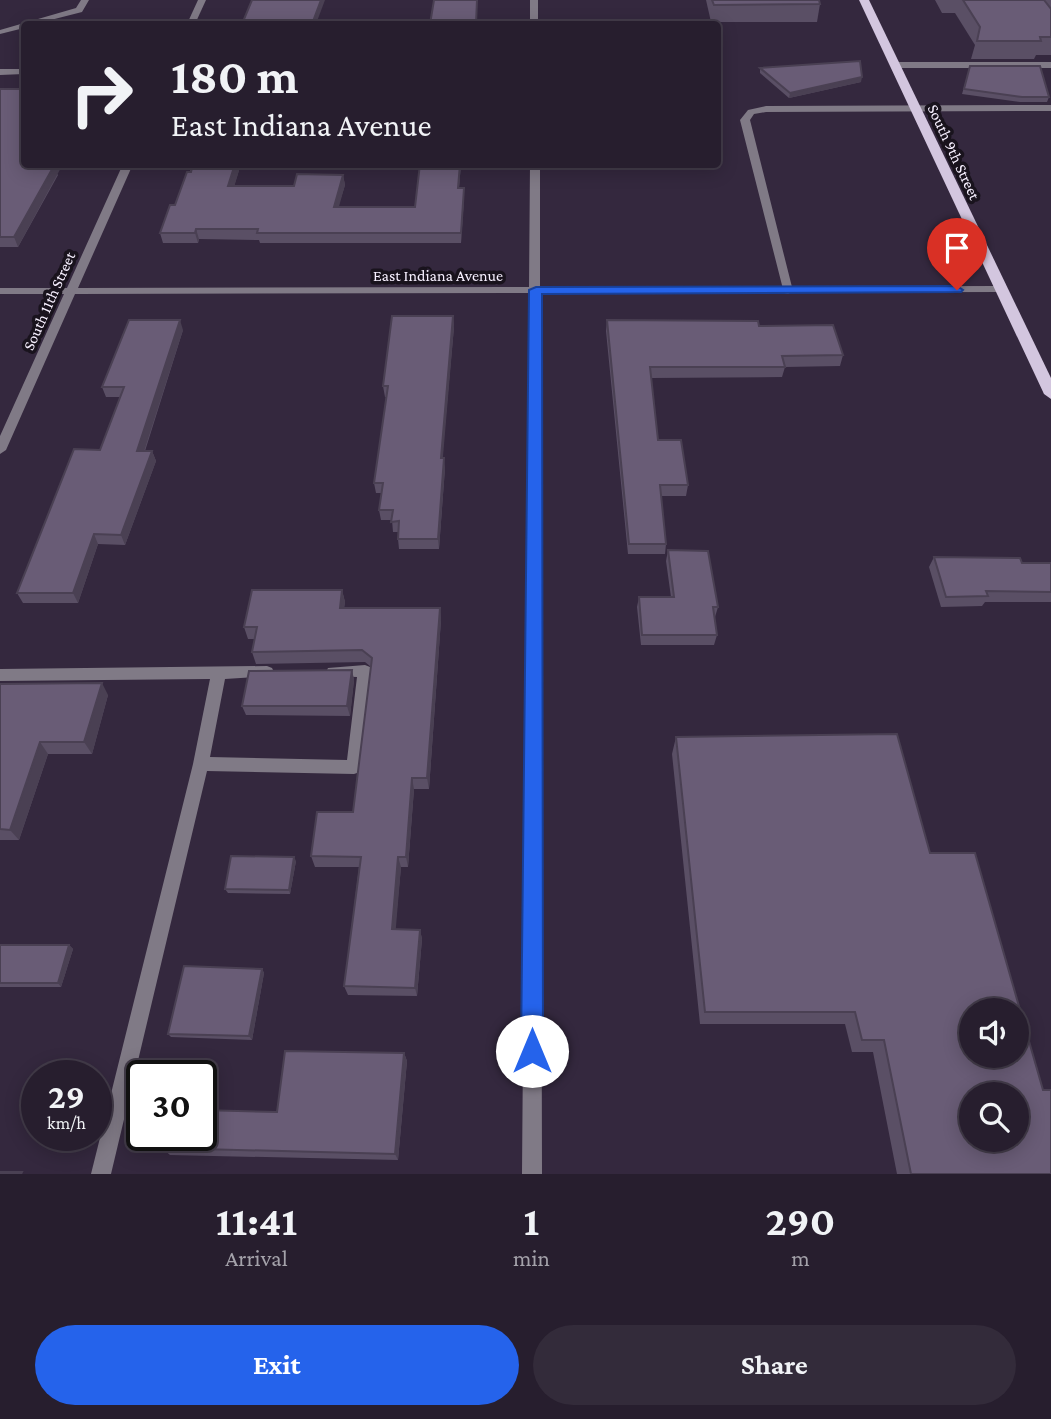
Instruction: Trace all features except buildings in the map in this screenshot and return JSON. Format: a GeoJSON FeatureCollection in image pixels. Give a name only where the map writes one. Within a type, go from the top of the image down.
{"type":"FeatureCollection","features":[{"type":"Feature","properties":{"kind":"main road","name":"South 9th Street"},"geometry":{"type":"LineString","coordinates":[[864,0],[1051,394]]}},
{"type":"Feature","properties":{"kind":"street"},"geometry":{"type":"LineString","coordinates":[[40,21],[79,10],[85,0]]}},
{"type":"Feature","properties":{"kind":"street"},"geometry":{"type":"LineString","coordinates":[[192,21],[202,0]]}},
{"type":"Feature","properties":{"kind":"street"},"geometry":{"type":"LineString","coordinates":[[534,0],[534,21]]}},
{"type":"Feature","properties":{"kind":"street"},"geometry":{"type":"LineString","coordinates":[[0,32],[21,26]]}},
{"type":"Feature","properties":{"kind":"street"},"geometry":{"type":"LineString","coordinates":[[895,65],[1051,65]]}},
{"type":"Feature","properties":{"kind":"street"},"geometry":{"type":"LineString","coordinates":[[0,72],[21,72]]}},
{"type":"Feature","properties":{"kind":"street"},"geometry":{"type":"LineString","coordinates":[[788,291],[746,116],[766,109],[1051,108]]}},
{"type":"Feature","properties":{"kind":"street","name":"South 11th Street"},"geometry":{"type":"LineString","coordinates":[[0,450],[126,168]]}},
{"type":"Feature","properties":{"kind":"street"},"geometry":{"type":"LineString","coordinates":[[532,1174],[535,168]]}},
{"type":"Feature","properties":{"kind":"street","name":"East Indiana Avenue"},"geometry":{"type":"LineString","coordinates":[[0,291],[1002,289]]}},
{"type":"Feature","properties":{"kind":"street"},"geometry":{"type":"LineString","coordinates":[[201,764],[354,767],[365,671],[312,672]]}},
{"type":"Feature","properties":{"kind":"street"},"geometry":{"type":"LineString","coordinates":[[0,675],[285,672]]}},
{"type":"Feature","properties":{"kind":"street"},"geometry":{"type":"LineString","coordinates":[[100,1174],[201,764],[219,673]]}},
{"type":"Feature","properties":{"kind":"route"},"geometry":{"type":"LineString","coordinates":[[532,1051],[536,290],[957,290]]}}]}
